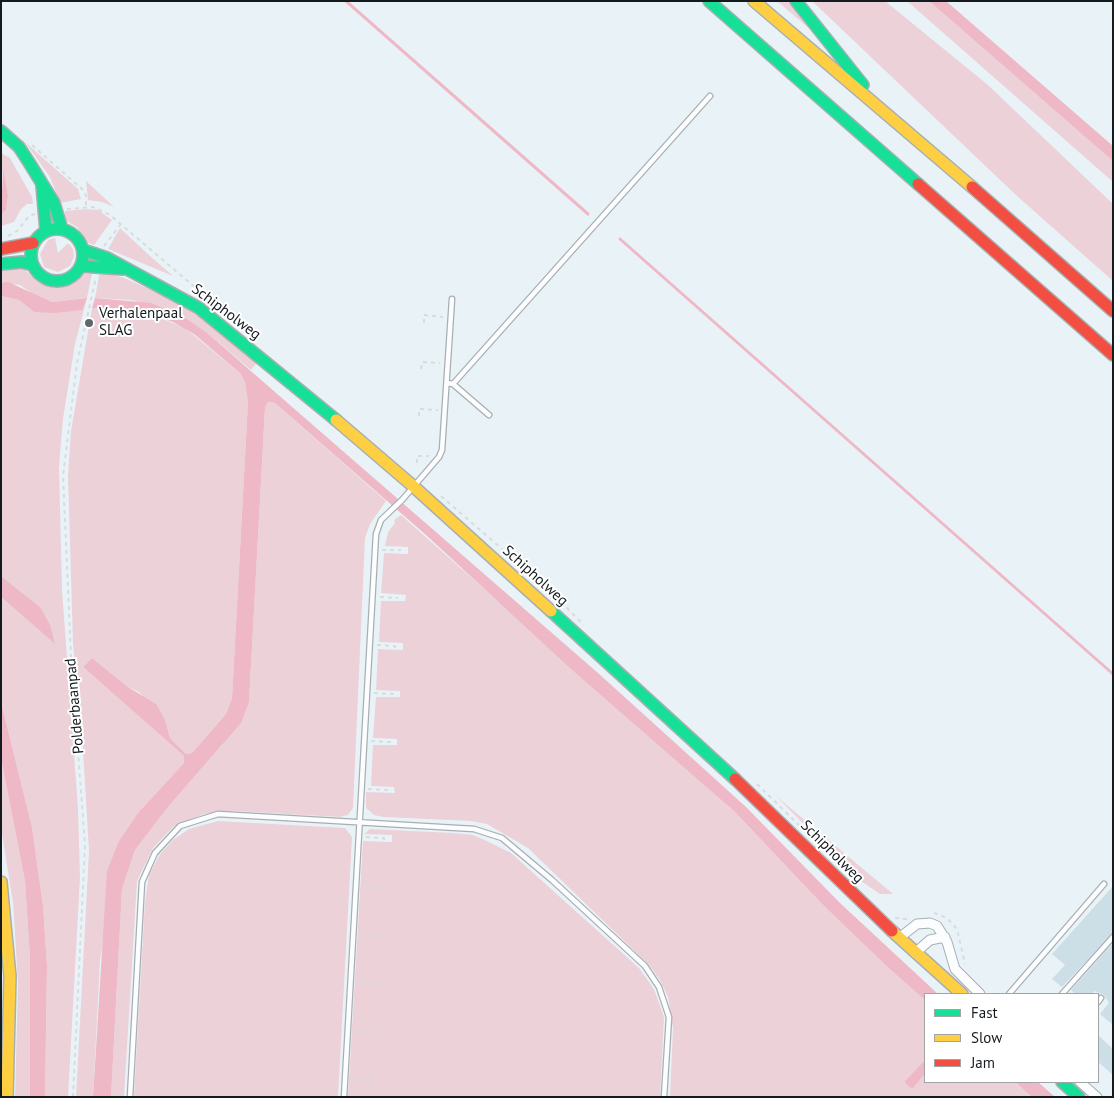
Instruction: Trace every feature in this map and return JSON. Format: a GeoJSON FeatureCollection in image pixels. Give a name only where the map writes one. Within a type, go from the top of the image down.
{"type":"FeatureCollection","features":[{"type":"Feature","properties":{"kind":"main road"},"geometry":{"type":"LineString","coordinates":[[702,1],[739,29]]}},
{"type":"Feature","properties":{"kind":"main road"},"geometry":{"type":"LineString","coordinates":[[709,1],[1113,355]]}},
{"type":"Feature","properties":{"kind":"main road"},"geometry":{"type":"LineString","coordinates":[[754,1],[883,109],[1113,310]]}},
{"type":"Feature","properties":{"kind":"main road"},"geometry":{"type":"LineString","coordinates":[[796,1],[883,109]]}},
{"type":"Feature","properties":{"kind":"main road"},"geometry":{"type":"LineString","coordinates":[[1,131],[19,147],[54,203],[62,229]]}},
{"type":"Feature","properties":{"kind":"main road"},"geometry":{"type":"LineString","coordinates":[[42,186],[46,231]]}},
{"type":"Feature","properties":{"kind":"main road"},"geometry":{"type":"LineString","coordinates":[[1,264],[22,262],[32,265],[44,278],[52,280],[69,278],[81,266],[82,250],[73,234],[62,229],[46,231],[34,243],[31,257],[32,265]]}},
{"type":"Feature","properties":{"kind":"main road"},"geometry":{"type":"LineString","coordinates":[[1,249],[34,243]]}},
{"type":"Feature","properties":{"kind":"main road","name":"Schipholweg"},"geometry":{"type":"LineString","coordinates":[[82,250],[107,258],[124,269],[161,285],[199,308],[413,486],[725,768],[899,938],[961,993]]}},
{"type":"Feature","properties":{"kind":"main road","name":"Schipholweg"},"geometry":{"type":"LineString","coordinates":[[81,266],[124,269]]}},
{"type":"Feature","properties":{"kind":"main road"},"geometry":{"type":"LineString","coordinates":[[1,882],[10,976],[7,1097]]}},
{"type":"Feature","properties":{"kind":"main road"},"geometry":{"type":"LineString","coordinates":[[1063,1083],[1079,1097]]}},
{"type":"Feature","properties":{"kind":"street"},"geometry":{"type":"LineString","coordinates":[[899,938],[912,927],[924,922],[937,926],[945,937],[955,969],[978,993]]}},
{"type":"Feature","properties":{"kind":"street"},"geometry":{"type":"LineString","coordinates":[[915,953],[930,940],[945,937]]}},
{"type":"Feature","properties":{"kind":"street"},"geometry":{"type":"LineString","coordinates":[[1081,1083],[1097,1097]]}},
{"type":"Feature","properties":{"kind":"lane"},"geometry":{"type":"LineString","coordinates":[[454,384],[710,96]]}},
{"type":"Feature","properties":{"kind":"lane"},"geometry":{"type":"LineString","coordinates":[[344,1097],[374,549],[377,528],[439,457],[442,450],[452,299]]}},
{"type":"Feature","properties":{"kind":"lane"},"geometry":{"type":"LineString","coordinates":[[447,384],[454,384],[489,415]]}},
{"type":"Feature","properties":{"kind":"lane"},"geometry":{"type":"LineString","coordinates":[[130,1097],[142,882],[156,852],[180,826],[218,814],[474,829],[502,838],[552,880],[645,966],[659,987],[669,1017],[664,1097]]}},
{"type":"Feature","properties":{"kind":"lane"},"geometry":{"type":"LineString","coordinates":[[1010,993],[1104,884]]}},
{"type":"Feature","properties":{"kind":"lane"},"geometry":{"type":"LineString","coordinates":[[1063,993],[1113,937]]}},
{"type":"Feature","properties":{"kind":"path"},"geometry":{"type":"LineString","coordinates":[[31,144],[83,190],[86,196],[86,206],[103,210],[121,224]]}},
{"type":"Feature","properties":{"kind":"path","name":"Polderbaanpad"},"geometry":{"type":"LineString","coordinates":[[73,1097],[85,844],[70,646],[63,476],[76,363],[92,294]]}},
{"type":"Feature","properties":{"kind":"path"},"geometry":{"type":"LineString","coordinates":[[424,322],[424,316],[451,317]]}},
{"type":"Feature","properties":{"kind":"path"},"geometry":{"type":"LineString","coordinates":[[421,369],[422,362],[448,363]]}},
{"type":"Feature","properties":{"kind":"path"},"geometry":{"type":"LineString","coordinates":[[419,416],[419,409],[445,410]]}},
{"type":"Feature","properties":{"kind":"path"},"geometry":{"type":"LineString","coordinates":[[417,463],[417,456],[439,457]]}},
{"type":"Feature","properties":{"kind":"path"},"geometry":{"type":"LineString","coordinates":[[374,549],[401,550]]}},
{"type":"Feature","properties":{"kind":"path"},"geometry":{"type":"LineString","coordinates":[[372,597],[398,598]]}},
{"type":"Feature","properties":{"kind":"path"},"geometry":{"type":"LineString","coordinates":[[369,645],[395,646],[395,653]]}},
{"type":"Feature","properties":{"kind":"path"},"geometry":{"type":"LineString","coordinates":[[366,693],[393,694],[392,701]]}},
{"type":"Feature","properties":{"kind":"path"},"geometry":{"type":"LineString","coordinates":[[364,741],[390,742],[389,749]]}},
{"type":"Feature","properties":{"kind":"path"},"geometry":{"type":"LineString","coordinates":[[361,789],[387,790],[387,797]]}},
{"type":"Feature","properties":{"kind":"path"},"geometry":{"type":"LineString","coordinates":[[358,837],[384,838],[384,845]]}},
{"type":"Feature","properties":{"kind":"path"},"geometry":{"type":"LineString","coordinates":[[355,886],[382,888],[381,893]]}},
{"type":"Feature","properties":{"kind":"path"},"geometry":{"type":"LineString","coordinates":[[353,934],[379,936],[379,941]]}},
{"type":"Feature","properties":{"kind":"path"},"geometry":{"type":"LineString","coordinates":[[350,982],[376,984],[376,988]]}},
{"type":"Feature","properties":{"kind":"path"},"geometry":{"type":"LineString","coordinates":[[348,1030],[374,1031],[374,1036]]}},
{"type":"Feature","properties":{"kind":"path"},"geometry":{"type":"LineString","coordinates":[[345,1078],[371,1080],[371,1085]]}},
{"type":"Feature","properties":{"kind":"shaded area"},"geometry":{"type":"Polygon","coordinates":[[[777,1],[790,1],[831,47],[777,1]]]}},
{"type":"Feature","properties":{"kind":"shaded area"},"geometry":{"type":"Polygon","coordinates":[[[812,1],[885,1],[988,85],[1113,204],[1113,281],[1017,196],[812,1]]]}},
{"type":"Feature","properties":{"kind":"shaded area"},"geometry":{"type":"Polygon","coordinates":[[[907,1],[929,1],[1103,152],[1113,161],[1113,182],[907,1]]]}},
{"type":"Feature","properties":{"kind":"shaded area"},"geometry":{"type":"Polygon","coordinates":[[[929,1],[946,1],[1113,146],[1113,161],[929,1]]]}},
{"type":"Feature","properties":{"kind":"shaded area"},"geometry":{"type":"Polygon","coordinates":[[[25,142],[78,189],[81,199],[60,203],[50,177],[25,142]]]}},
{"type":"Feature","properties":{"kind":"shaded area"},"geometry":{"type":"Polygon","coordinates":[[[1,153],[10,158],[32,197],[33,204],[27,204],[21,209],[14,222],[1,226],[1,214],[6,210],[8,195],[1,166],[1,153]]]}},
{"type":"Feature","properties":{"kind":"shaded area"},"geometry":{"type":"Polygon","coordinates":[[[3,169],[8,195],[6,210],[1,214],[3,169]]]}},
{"type":"Feature","properties":{"kind":"shaded area"},"geometry":{"type":"Polygon","coordinates":[[[86,181],[114,207],[102,202],[88,200],[86,181]]]}},
{"type":"Feature","properties":{"kind":"shaded area"},"geometry":{"type":"Polygon","coordinates":[[[98,210],[112,220],[94,245],[86,242],[77,227],[65,220],[65,211],[98,210]]]}},
{"type":"Feature","properties":{"kind":"shaded area"},"geometry":{"type":"Polygon","coordinates":[[[120,228],[150,256],[173,276],[108,249],[120,228]]]}},
{"type":"Feature","properties":{"kind":"shaded area"},"geometry":{"type":"Polygon","coordinates":[[[55,238],[58,253],[68,243],[73,249],[74,256],[70,266],[58,272],[44,267],[40,254],[48,240],[55,238]]]}},
{"type":"Feature","properties":{"kind":"shaded area"},"geometry":{"type":"Polygon","coordinates":[[[22,267],[38,282],[51,286],[64,284],[77,276],[92,273],[75,344],[63,419],[59,467],[62,589],[78,808],[80,877],[68,1097],[45,1097],[47,965],[43,906],[32,827],[1,702],[1,597],[54,643],[40,607],[1,576],[1,296],[19,300],[34,312],[86,298],[52,302],[34,295],[20,285],[1,283],[1,268],[22,267]]]}},
{"type":"Feature","properties":{"kind":"shaded area"},"geometry":{"type":"Polygon","coordinates":[[[100,271],[124,278],[161,294],[205,320],[257,362],[251,370],[206,332],[167,309],[131,300],[95,298],[100,271]]]}},
{"type":"Feature","properties":{"kind":"shaded area"},"geometry":{"type":"Polygon","coordinates":[[[8,282],[52,302],[87,298],[82,310],[55,313],[34,312],[19,300],[1,296],[1,283],[8,282]]]}},
{"type":"Feature","properties":{"kind":"shaded area"},"geometry":{"type":"Polygon","coordinates":[[[95,298],[151,303],[182,316],[206,332],[598,673],[746,807],[840,903],[937,993],[924,993],[924,999],[822,904],[734,811],[570,668],[426,535],[275,403],[268,402],[265,408],[249,702],[241,723],[168,807],[135,850],[122,889],[111,1097],[93,1097],[107,871],[119,841],[137,814],[184,763],[184,756],[83,667],[92,658],[128,687],[156,704],[165,720],[170,738],[186,754],[192,753],[226,714],[232,698],[248,402],[245,382],[240,373],[194,334],[173,322],[146,312],[130,309],[92,308],[95,298]]]}},
{"type":"Feature","properties":{"kind":"shaded area"},"geometry":{"type":"Polygon","coordinates":[[[92,308],[130,309],[146,312],[185,328],[240,373],[245,382],[248,402],[232,698],[226,714],[192,753],[186,754],[170,738],[165,720],[139,692],[128,687],[92,658],[83,667],[184,756],[184,763],[137,814],[119,841],[100,961],[93,1097],[76,1097],[89,851],[82,734],[73,644],[68,476],[71,431],[92,308]]]}},
{"type":"Feature","properties":{"kind":"shaded area"},"geometry":{"type":"Polygon","coordinates":[[[268,402],[275,403],[386,501],[370,524],[365,538],[353,808],[348,815],[340,817],[234,811],[204,814],[174,826],[153,848],[137,881],[124,1097],[111,1097],[122,889],[135,850],[168,807],[222,745],[249,702],[265,408],[268,402]]]}},
{"type":"Feature","properties":{"kind":"shaded area"},"geometry":{"type":"Polygon","coordinates":[[[401,515],[734,811],[822,904],[924,999],[924,1061],[904,1082],[912,1088],[924,1075],[924,1083],[1016,1083],[1032,1097],[670,1097],[673,1028],[668,997],[661,982],[650,966],[528,848],[487,824],[471,821],[384,817],[374,815],[366,808],[366,792],[395,793],[394,787],[371,786],[373,745],[397,745],[397,739],[373,738],[376,697],[400,697],[400,691],[376,690],[378,649],[403,650],[403,643],[379,642],[381,601],[405,601],[406,595],[381,593],[384,553],[408,554],[408,547],[385,546],[388,532],[395,523],[394,520],[401,515]]]}},
{"type":"Feature","properties":{"kind":"shaded area"},"geometry":{"type":"Polygon","coordinates":[[[1,576],[40,607],[50,625],[55,644],[1,597],[1,576]]]}},
{"type":"Feature","properties":{"kind":"shaded area"},"geometry":{"type":"Polygon","coordinates":[[[1,702],[32,827],[43,906],[47,965],[45,1097],[30,1097],[30,958],[25,881],[1,758],[1,702]]]}},
{"type":"Feature","properties":{"kind":"shaded area"},"geometry":{"type":"Polygon","coordinates":[[[1,758],[25,881],[30,958],[30,1097],[15,1097],[18,983],[13,903],[1,827],[1,758]]]}},
{"type":"Feature","properties":{"kind":"shaded area"},"geometry":{"type":"Polygon","coordinates":[[[776,796],[893,894],[880,894],[858,879],[776,796]]]}},
{"type":"Feature","properties":{"kind":"shaded area"},"geometry":{"type":"Polygon","coordinates":[[[218,821],[345,828],[352,837],[338,1097],[134,1097],[145,902],[149,875],[160,854],[173,840],[189,829],[218,821]]]}},
{"type":"Feature","properties":{"kind":"shaded area"},"geometry":{"type":"Polygon","coordinates":[[[370,829],[473,835],[511,853],[639,968],[654,989],[664,1017],[660,1097],[348,1097],[363,841],[392,842],[392,835],[364,834],[370,829]]]}},
{"type":"Feature","properties":{"kind":"shaded area"},"geometry":{"type":"Polygon","coordinates":[[[924,1061],[924,1075],[912,1089],[904,1082],[924,1061]]]}},
{"type":"Feature","properties":{"kind":"shaded area"},"geometry":{"type":"Polygon","coordinates":[[[1016,1083],[1039,1083],[1055,1097],[1032,1097],[1016,1083]]]}},
{"type":"Feature","properties":{"kind":"building"},"geometry":{"type":"Polygon","coordinates":[[[1113,886],[1113,933],[1062,987],[1052,979],[1065,965],[1052,954],[1113,886]]]}},
{"type":"Feature","properties":{"kind":"building"},"geometry":{"type":"Polygon","coordinates":[[[1113,943],[1113,1025],[1100,1014],[1109,1003],[1104,995],[1095,991],[1093,993],[1074,993],[1071,990],[1113,943]]]}},
{"type":"Feature","properties":{"kind":"building"},"geometry":{"type":"Polygon","coordinates":[[[1099,1036],[1113,1049],[1113,1075],[1099,1063],[1099,1036]]]}},
{"type":"Feature","properties":{"kind":"waterway"},"geometry":{"type":"LineString","coordinates":[[346,1],[588,214]]}},
{"type":"Feature","properties":{"kind":"waterway"},"geometry":{"type":"LineString","coordinates":[[620,239],[1113,674]]}},
{"type":"Feature","properties":{"kind":"traffic: fast"},"geometry":{"type":"LineString","coordinates":[[709,1],[918,184]]}},
{"type":"Feature","properties":{"kind":"traffic: fast"},"geometry":{"type":"LineString","coordinates":[[796,1],[863,85]]}},
{"type":"Feature","properties":{"kind":"traffic: fast"},"geometry":{"type":"LineString","coordinates":[[1,131],[19,147],[30,164],[54,203],[62,229]]}},
{"type":"Feature","properties":{"kind":"traffic: fast"},"geometry":{"type":"LineString","coordinates":[[42,186],[46,231]]}},
{"type":"Feature","properties":{"kind":"traffic: fast"},"geometry":{"type":"LineString","coordinates":[[57,229],[71,233],[79,241],[83,255],[79,269],[71,277],[57,281],[43,277],[35,269],[31,255],[35,241],[43,233],[57,229]]}},
{"type":"Feature","properties":{"kind":"traffic: fast"},"geometry":{"type":"LineString","coordinates":[[83,250],[107,258],[199,308],[336,420]]}},
{"type":"Feature","properties":{"kind":"traffic: fast"},"geometry":{"type":"LineString","coordinates":[[1,264],[22,262],[33,265]]}},
{"type":"Feature","properties":{"kind":"traffic: fast"},"geometry":{"type":"LineString","coordinates":[[81,266],[123,269]]}},
{"type":"Feature","properties":{"kind":"traffic: fast"},"geometry":{"type":"LineString","coordinates":[[551,611],[735,779]]}},
{"type":"Feature","properties":{"kind":"traffic: fast"},"geometry":{"type":"LineString","coordinates":[[1063,1083],[1079,1097]]}},
{"type":"Feature","properties":{"kind":"traffic: slow"},"geometry":{"type":"LineString","coordinates":[[754,1],[972,187]]}},
{"type":"Feature","properties":{"kind":"traffic: slow"},"geometry":{"type":"LineString","coordinates":[[336,420],[413,486],[551,611]]}},
{"type":"Feature","properties":{"kind":"traffic: slow"},"geometry":{"type":"LineString","coordinates":[[1,882],[10,976],[7,1097]]}},
{"type":"Feature","properties":{"kind":"traffic: slow"},"geometry":{"type":"LineString","coordinates":[[892,931],[961,993]]}},
{"type":"Feature","properties":{"kind":"traffic: jam"},"geometry":{"type":"LineString","coordinates":[[918,184],[1113,355]]}},
{"type":"Feature","properties":{"kind":"traffic: jam"},"geometry":{"type":"LineString","coordinates":[[972,187],[1113,311]]}},
{"type":"Feature","properties":{"kind":"traffic: jam"},"geometry":{"type":"LineString","coordinates":[[1,249],[33,243]]}},
{"type":"Feature","properties":{"kind":"traffic: jam"},"geometry":{"type":"LineString","coordinates":[[735,779],[892,931]]}},
{"type":"Feature","properties":{"kind":"place","name":"Verhalenpaal SLAG"},"geometry":{"type":"Point","coordinates":[89,323]}}]}
